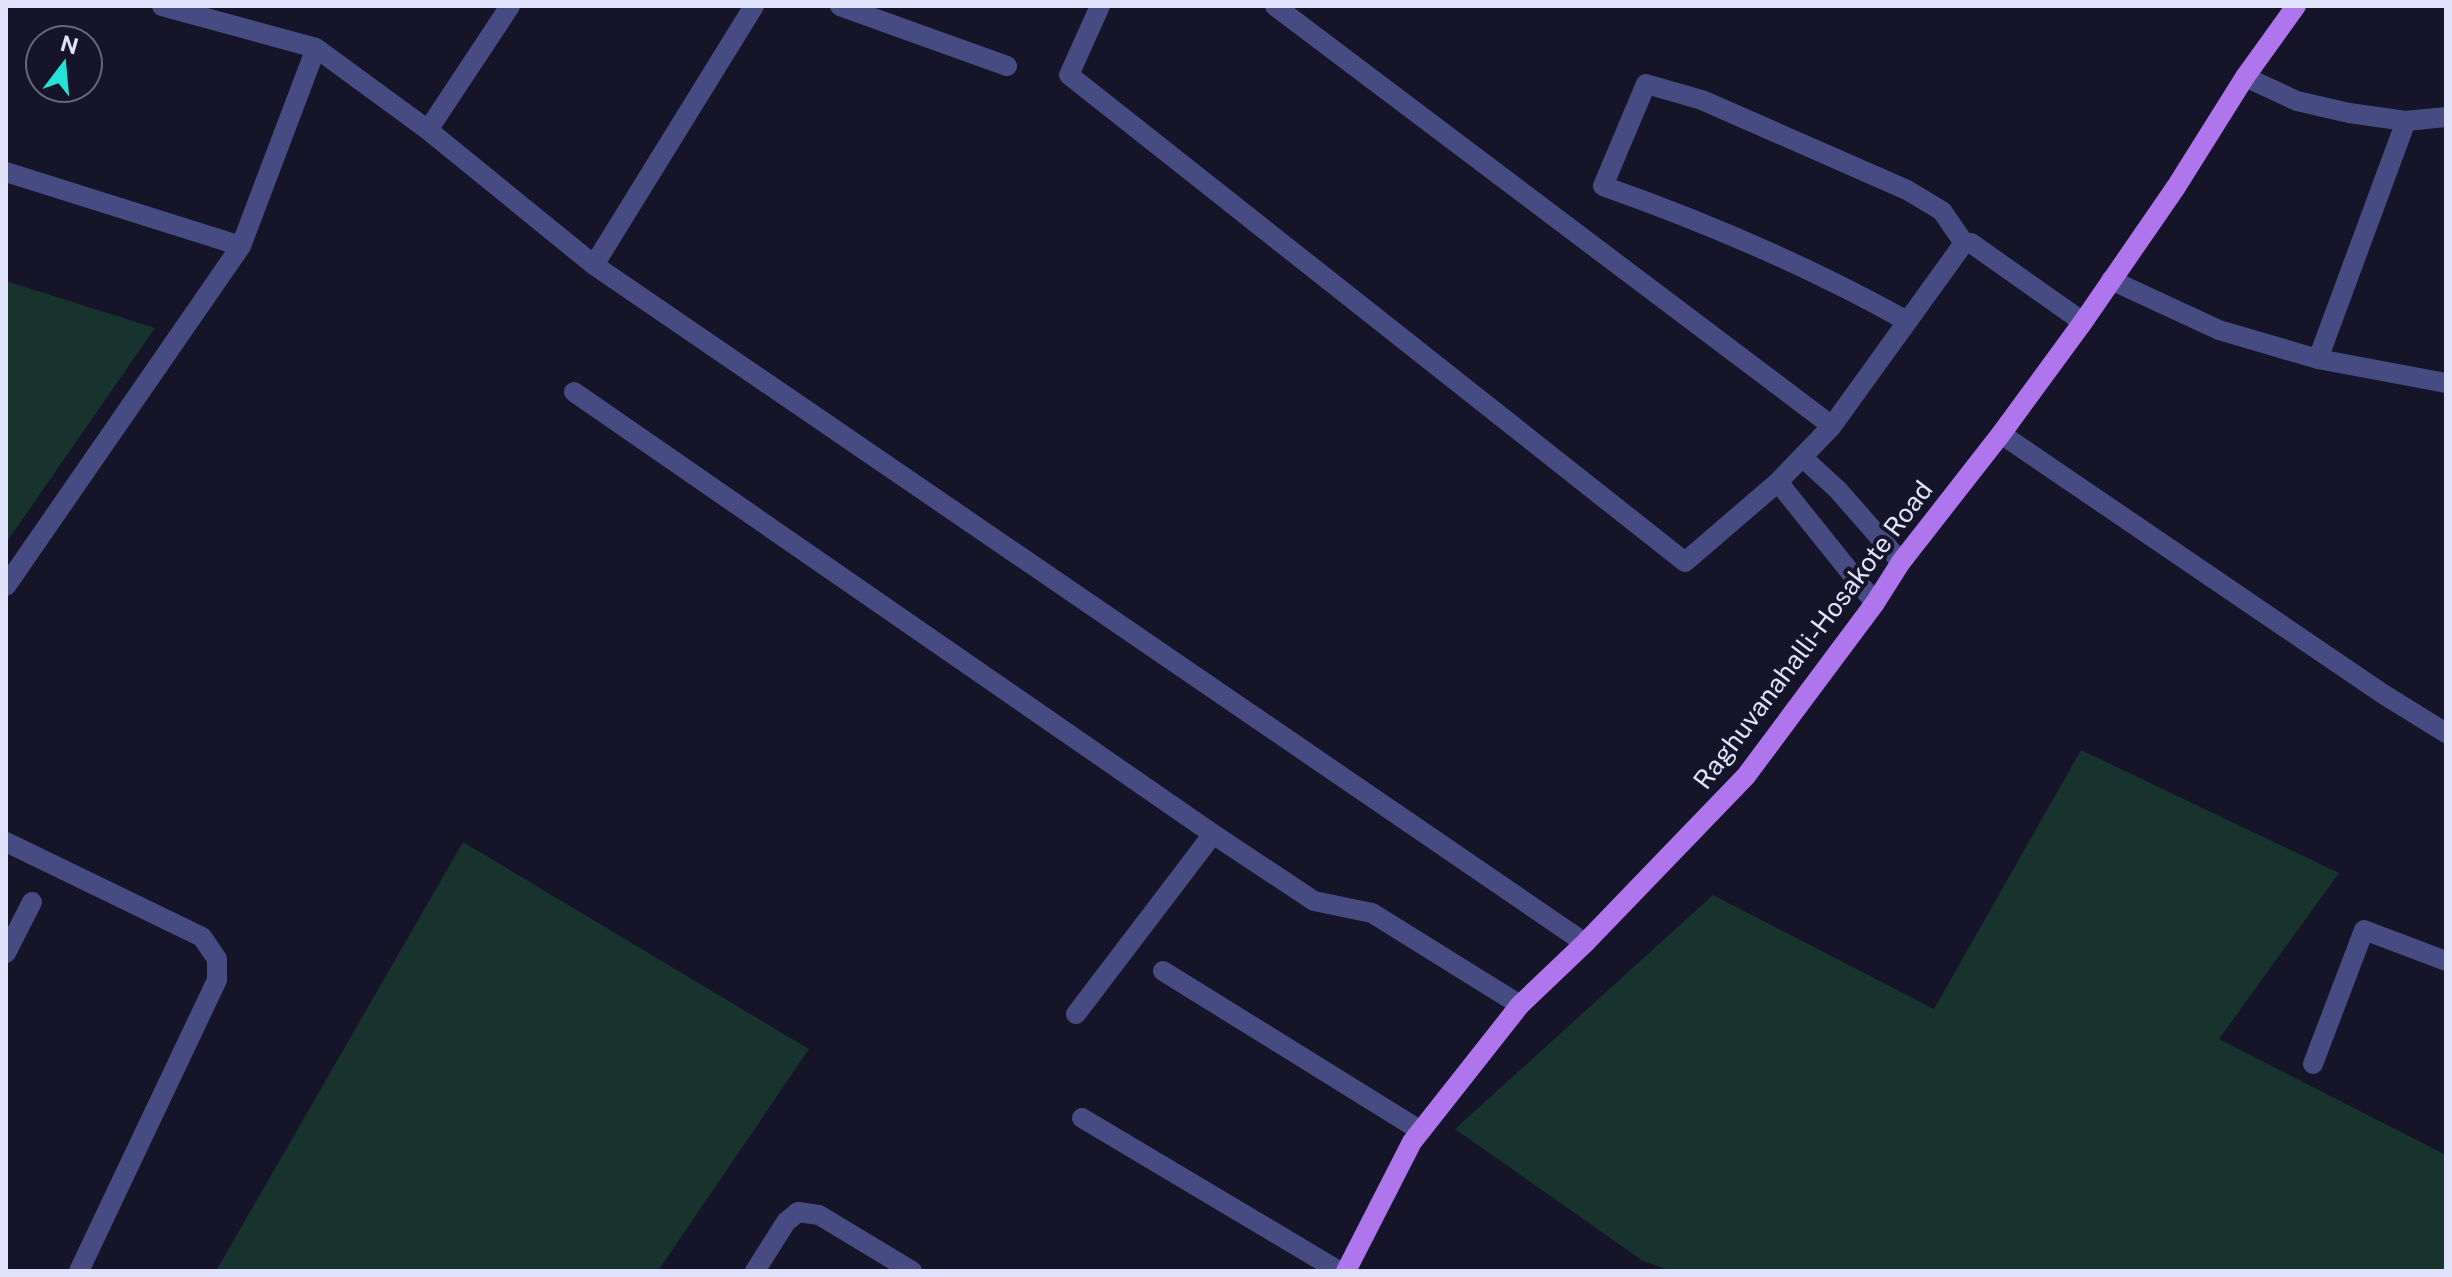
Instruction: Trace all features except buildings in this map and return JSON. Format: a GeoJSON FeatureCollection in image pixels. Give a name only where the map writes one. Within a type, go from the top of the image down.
{"type":"FeatureCollection","features":[{"type":"Feature","properties":{"kind":"main road","name":"Raghuvanahalli-Hosakote Road"},"geometry":{"type":"LineString","coordinates":[[1346,1271],[1412,1142],[1520,1005],[1585,943],[1746,776],[1875,603],[1901,562],[2083,322],[2176,187],[2245,77],[2296,6]]}},
{"type":"Feature","properties":{"kind":"street"},"geometry":{"type":"LineString","coordinates":[[162,6],[316,48],[428,130],[594,265],[1585,943]]}},
{"type":"Feature","properties":{"kind":"street"},"geometry":{"type":"LineString","coordinates":[[428,130],[510,6]]}},
{"type":"Feature","properties":{"kind":"street"},"geometry":{"type":"LineString","coordinates":[[594,265],[754,6]]}},
{"type":"Feature","properties":{"kind":"street"},"geometry":{"type":"LineString","coordinates":[[840,6],[1007,66]]}},
{"type":"Feature","properties":{"kind":"street"},"geometry":{"type":"LineString","coordinates":[[1100,6],[1069,75],[1685,562],[1778,482],[1832,426],[1964,243]]}},
{"type":"Feature","properties":{"kind":"street"},"geometry":{"type":"LineString","coordinates":[[1275,6],[1832,426]]}},
{"type":"Feature","properties":{"kind":"street"},"geometry":{"type":"LineString","coordinates":[[6,586],[241,246],[316,48]]}},
{"type":"Feature","properties":{"kind":"street"},"geometry":{"type":"LineString","coordinates":[[2245,77],[2297,101],[2349,113],[2406,121],[2446,117]]}},
{"type":"Feature","properties":{"kind":"street"},"geometry":{"type":"LineString","coordinates":[[1907,321],[1862,296],[1688,216],[1603,186],[1646,84],[1702,100],[1907,190],[1942,211],[1964,243]]}},
{"type":"Feature","properties":{"kind":"street"},"geometry":{"type":"LineString","coordinates":[[2318,359],[2406,121]]}},
{"type":"Feature","properties":{"kind":"street"},"geometry":{"type":"LineString","coordinates":[[6,172],[241,246]]}},
{"type":"Feature","properties":{"kind":"street"},"geometry":{"type":"LineString","coordinates":[[1964,243],[1971,243],[2083,322]]}},
{"type":"Feature","properties":{"kind":"street"},"geometry":{"type":"LineString","coordinates":[[2111,280],[2219,330],[2318,359],[2446,383]]}},
{"type":"Feature","properties":{"kind":"street"},"geometry":{"type":"LineString","coordinates":[[574,392],[1314,901],[1372,913],[1520,1005]]}},
{"type":"Feature","properties":{"kind":"street"},"geometry":{"type":"LineString","coordinates":[[2001,434],[2383,694],[2446,733]]}},
{"type":"Feature","properties":{"kind":"street"},"geometry":{"type":"LineString","coordinates":[[1802,457],[1838,490],[1901,562]]}},
{"type":"Feature","properties":{"kind":"street"},"geometry":{"type":"LineString","coordinates":[[1778,482],[1875,603]]}},
{"type":"Feature","properties":{"kind":"street"},"geometry":{"type":"LineString","coordinates":[[1076,1014],[1213,834]]}},
{"type":"Feature","properties":{"kind":"street"},"geometry":{"type":"LineString","coordinates":[[6,842],[202,937],[217,959],[217,980],[79,1271]]}},
{"type":"Feature","properties":{"kind":"street"},"geometry":{"type":"LineString","coordinates":[[6,953],[32,902]]}},
{"type":"Feature","properties":{"kind":"street"},"geometry":{"type":"LineString","coordinates":[[2313,1064],[2364,930],[2446,961]]}},
{"type":"Feature","properties":{"kind":"street"},"geometry":{"type":"LineString","coordinates":[[1163,971],[1421,1131]]}},
{"type":"Feature","properties":{"kind":"street"},"geometry":{"type":"LineString","coordinates":[[1082,1118],[1339,1271]]}},
{"type":"Feature","properties":{"kind":"street"},"geometry":{"type":"LineString","coordinates":[[755,1271],[786,1222],[798,1212],[819,1215],[912,1271]]}},
{"type":"Feature","properties":{"kind":"green space"},"geometry":{"type":"Polygon","coordinates":[[[6,281],[155,328],[6,543],[6,281]]]}},
{"type":"Feature","properties":{"kind":"green space"},"geometry":{"type":"Polygon","coordinates":[[[2081,750],[2339,873],[2219,1039],[2446,1155],[2446,1271],[1671,1271],[1643,1261],[1455,1129],[1713,895],[1934,1009],[2081,750]]]}},
{"type":"Feature","properties":{"kind":"green space"},"geometry":{"type":"Polygon","coordinates":[[[463,842],[809,1049],[658,1271],[216,1271],[463,842]]]}}]}
